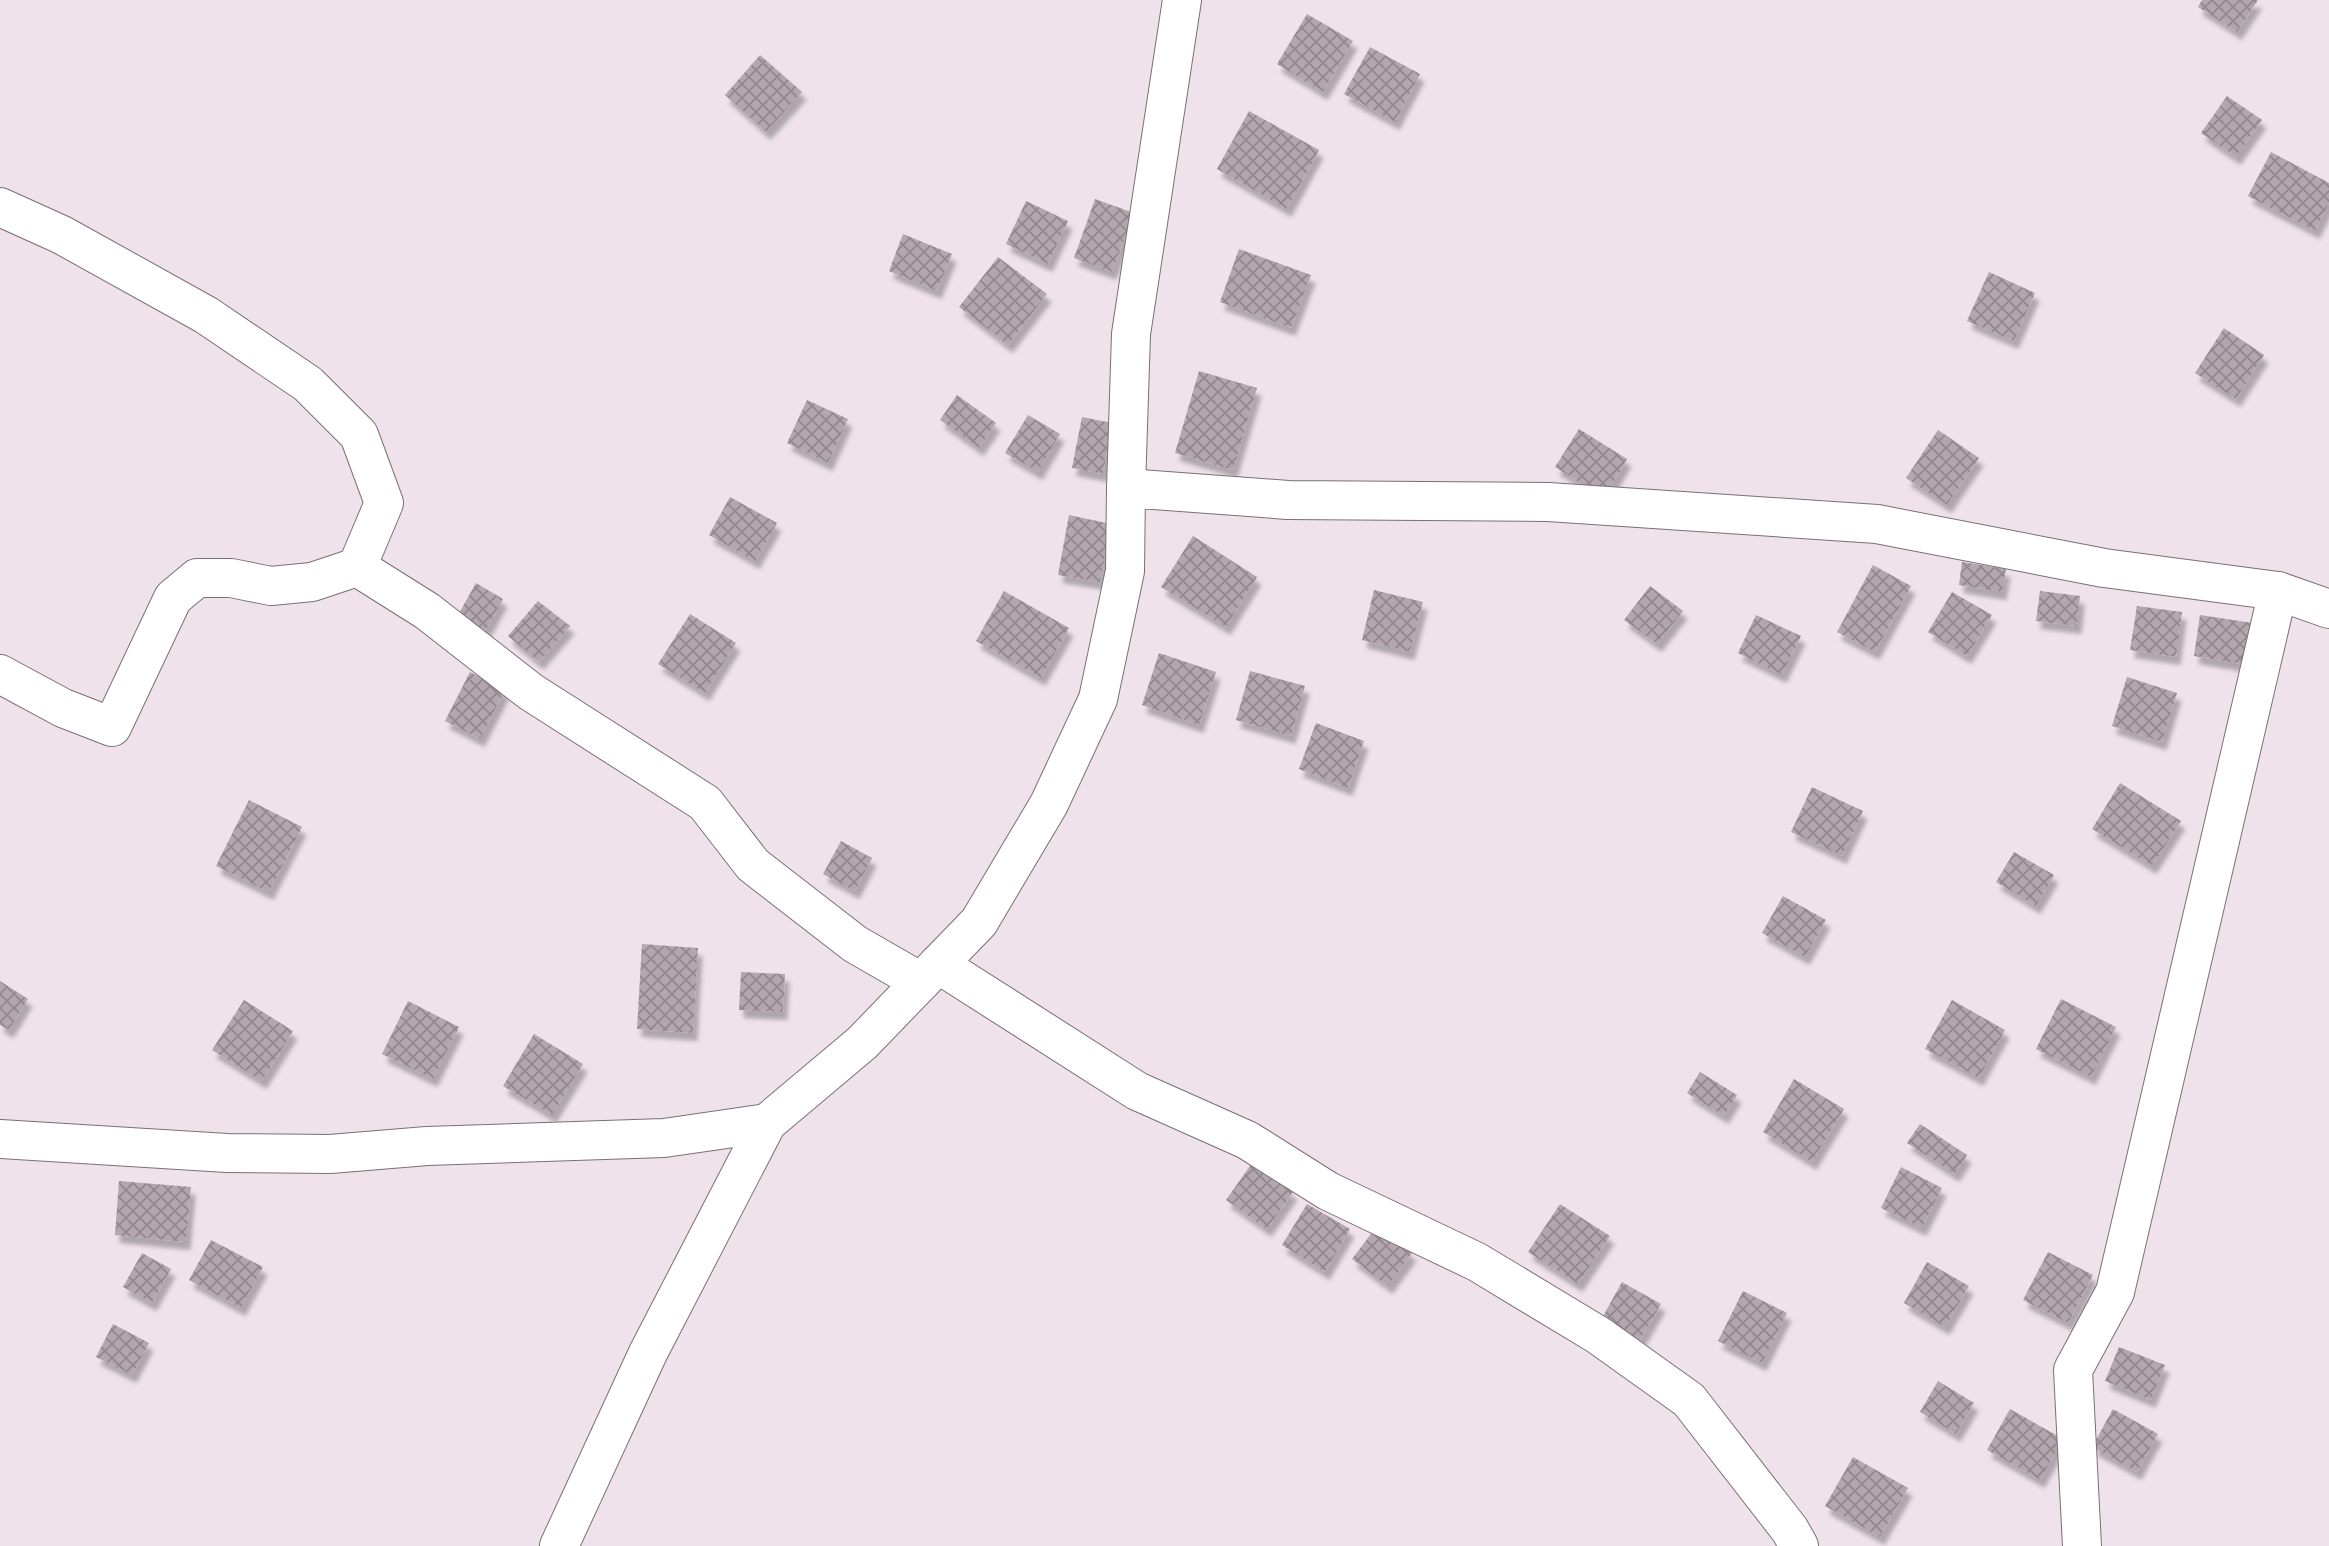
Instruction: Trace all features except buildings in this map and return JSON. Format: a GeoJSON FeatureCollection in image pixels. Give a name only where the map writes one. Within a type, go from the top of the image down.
{"type":"FeatureCollection","features":[{"type":"Feature","properties":{"kind":"street"},"geometry":{"type":"LineString","coordinates":[[559,1546],[648,1353],[767,1123],[862,1043],[979,922],[1049,804],[1098,699],[1125,571],[1131,334],[1182,0]]}},
{"type":"Feature","properties":{"kind":"street"},"geometry":{"type":"LineString","coordinates":[[0,207],[62,235],[206,315],[308,384],[359,435],[384,503],[357,567],[312,582],[271,586],[231,578],[197,578],[173,598],[112,727],[63,708],[0,674]]}},
{"type":"Feature","properties":{"kind":"street"},"geometry":{"type":"LineString","coordinates":[[1126,488],[1288,500],[1548,502],[1877,524],[2104,568],[2278,590],[2329,609]]}},
{"type":"Feature","properties":{"kind":"street"},"geometry":{"type":"LineString","coordinates":[[357,567],[427,611],[531,692],[705,803],[753,865],[855,944],[930,973],[1137,1091],[1247,1140],[1328,1191],[1477,1262],[1598,1335],[1689,1400],[1799,1546]]}},
{"type":"Feature","properties":{"kind":"street"},"geometry":{"type":"LineString","coordinates":[[2082,1546],[2073,1370],[2115,1292],[2278,590]]}},
{"type":"Feature","properties":{"kind":"street"},"geometry":{"type":"LineString","coordinates":[[0,1139],[227,1153],[330,1154],[427,1146],[664,1138],[767,1123]]}}]}
